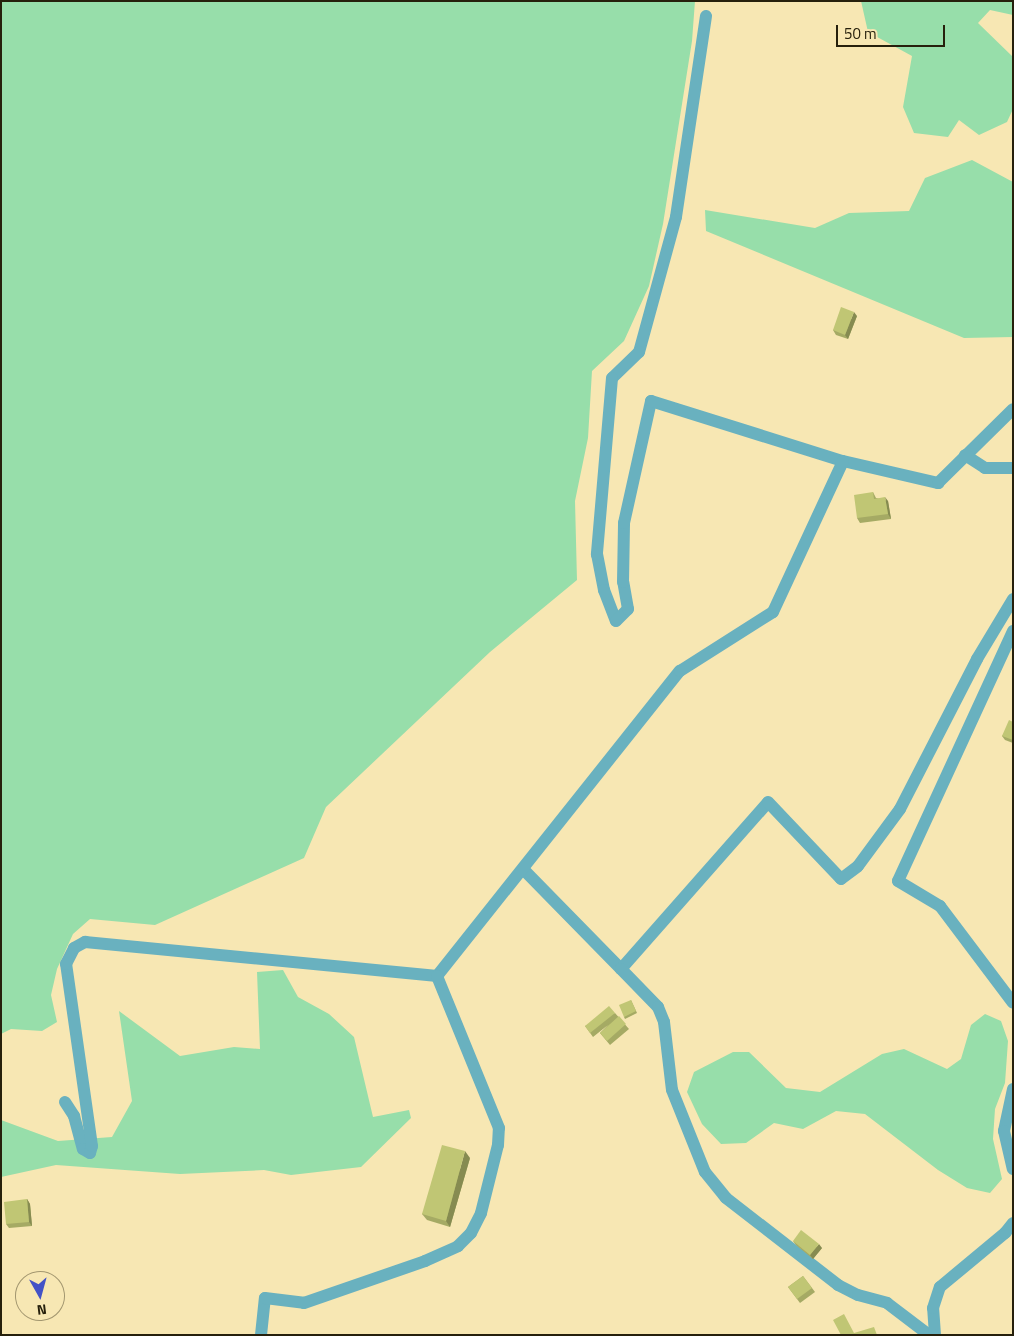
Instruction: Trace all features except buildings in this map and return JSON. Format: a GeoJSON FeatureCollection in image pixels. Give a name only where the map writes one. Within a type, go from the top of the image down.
{"type":"FeatureCollection","features":[{"type":"Feature","properties":{"kind":"street"},"geometry":{"type":"LineString","coordinates":[[706,16],[676,217],[639,352],[612,378],[597,554],[604,590],[616,621],[628,609],[623,582],[624,524],[651,401],[843,460],[938,483],[1013,409]]}},
{"type":"Feature","properties":{"kind":"street"},"geometry":{"type":"LineString","coordinates":[[966,455],[985,468],[1013,468]]}},
{"type":"Feature","properties":{"kind":"street"},"geometry":{"type":"LineString","coordinates":[[437,976],[524,869],[680,670],[773,612],[843,460]]}},
{"type":"Feature","properties":{"kind":"street"},"geometry":{"type":"LineString","coordinates":[[621,969],[768,802],[841,879],[858,866],[900,809],[977,659],[1013,599]]}},
{"type":"Feature","properties":{"kind":"street"},"geometry":{"type":"LineString","coordinates":[[1013,631],[898,881],[940,906],[1013,1003]]}},
{"type":"Feature","properties":{"kind":"street"},"geometry":{"type":"LineString","coordinates":[[524,869],[658,1007],[664,1022],[672,1090],[705,1172],[726,1198],[838,1285],[858,1295],[887,1303],[929,1335]]}},
{"type":"Feature","properties":{"kind":"street"},"geometry":{"type":"LineString","coordinates":[[65,1102],[74,1116],[83,1149],[90,1153],[92,1146],[66,964],[74,948],[85,942],[437,976]]}},
{"type":"Feature","properties":{"kind":"street"},"geometry":{"type":"LineString","coordinates":[[261,1335],[265,1298],[304,1303],[425,1260],[458,1246],[471,1233],[481,1213],[498,1145],[499,1128],[437,976]]}},
{"type":"Feature","properties":{"kind":"street"},"geometry":{"type":"LineString","coordinates":[[1013,1089],[1004,1131],[1013,1170]]}},
{"type":"Feature","properties":{"kind":"street"},"geometry":{"type":"LineString","coordinates":[[936,1335],[933,1308],[940,1287],[1005,1233],[1013,1223]]}},
{"type":"Feature","properties":{"kind":"green space"},"geometry":{"type":"Polygon","coordinates":[[[1,1],[695,1],[692,41],[663,224],[649,286],[624,341],[592,371],[588,438],[575,501],[577,580],[490,652],[326,807],[304,858],[155,925],[90,919],[73,934],[57,969],[51,995],[57,1022],[42,1031],[11,1029],[1,1034],[1,1]]]}},
{"type":"Feature","properties":{"kind":"green space"},"geometry":{"type":"Polygon","coordinates":[[[861,1],[1013,1],[1013,15],[990,10],[978,23],[1013,57],[1013,109],[1007,122],[979,135],[959,120],[948,137],[914,133],[903,107],[912,56],[868,32],[861,1]]]}},
{"type":"Feature","properties":{"kind":"green space"},"geometry":{"type":"Polygon","coordinates":[[[972,160],[1013,182],[1013,337],[964,338],[706,231],[705,210],[815,228],[849,213],[909,211],[925,178],[972,160]]]}},
{"type":"Feature","properties":{"kind":"green space"},"geometry":{"type":"Polygon","coordinates":[[[283,970],[298,997],[329,1014],[354,1037],[373,1117],[409,1110],[411,1118],[361,1167],[291,1175],[264,1170],[180,1174],[56,1165],[1,1177],[1,1120],[58,1141],[112,1137],[132,1101],[119,1011],[180,1056],[234,1047],[260,1049],[257,972],[283,970]]]}},
{"type":"Feature","properties":{"kind":"green space"},"geometry":{"type":"Polygon","coordinates":[[[985,1014],[1001,1021],[1008,1041],[1005,1083],[995,1109],[993,1139],[1002,1179],[990,1193],[967,1188],[938,1170],[865,1114],[836,1111],[803,1129],[774,1123],[746,1143],[721,1144],[702,1124],[687,1092],[694,1072],[733,1052],[749,1052],[786,1088],[820,1092],[882,1054],[904,1049],[947,1069],[961,1059],[971,1025],[985,1014]]]}}]}
